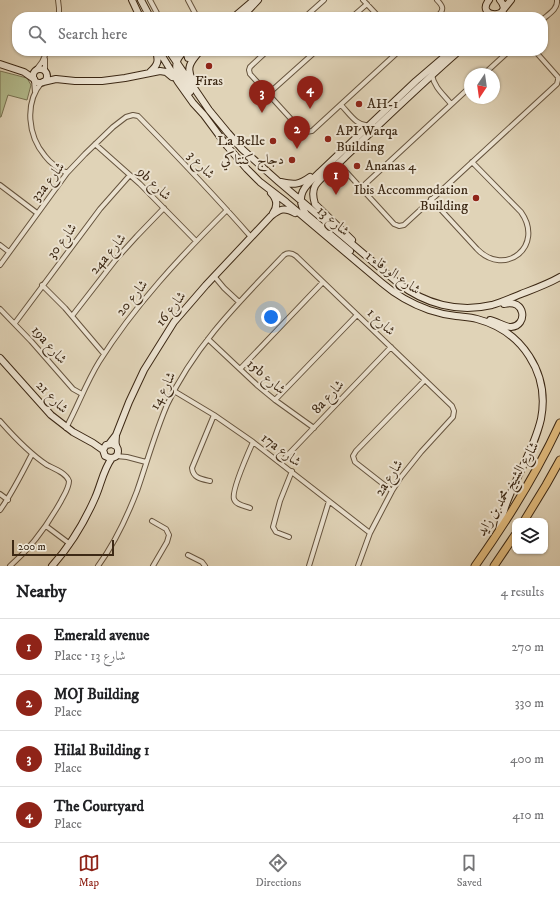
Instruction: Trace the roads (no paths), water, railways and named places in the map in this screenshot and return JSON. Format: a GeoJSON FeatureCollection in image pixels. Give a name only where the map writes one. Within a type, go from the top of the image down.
{"type":"FeatureCollection","features":[{"type":"Feature","properties":{"kind":"highway","name":"شارع الشيخ محمد بن زايد"},"geometry":{"type":"LineString","coordinates":[[475,566],[540,464],[560,423]]}},
{"type":"Feature","properties":{"kind":"highway"},"geometry":{"type":"LineString","coordinates":[[526,518],[560,460]]}},
{"type":"Feature","properties":{"kind":"highway","name":"شارع الشيخ محمد بن زايد"},"geometry":{"type":"LineString","coordinates":[[494,566],[512,539]]}},
{"type":"Feature","properties":{"kind":"street"},"geometry":{"type":"LineString","coordinates":[[58,0],[59,12]]}},
{"type":"Feature","properties":{"kind":"street"},"geometry":{"type":"LineString","coordinates":[[132,0],[138,12]]}},
{"type":"Feature","properties":{"kind":"street"},"geometry":{"type":"LineString","coordinates":[[142,0],[148,12]]}},
{"type":"Feature","properties":{"kind":"street"},"geometry":{"type":"LineString","coordinates":[[150,0],[156,12]]}},
{"type":"Feature","properties":{"kind":"street"},"geometry":{"type":"LineString","coordinates":[[188,0],[194,12]]}},
{"type":"Feature","properties":{"kind":"street"},"geometry":{"type":"LineString","coordinates":[[240,12],[254,0]]}},
{"type":"Feature","properties":{"kind":"street"},"geometry":{"type":"LineString","coordinates":[[247,12],[258,0]]}},
{"type":"Feature","properties":{"kind":"street"},"geometry":{"type":"LineString","coordinates":[[311,12],[324,0]]}},
{"type":"Feature","properties":{"kind":"street"},"geometry":{"type":"LineString","coordinates":[[363,0],[374,12]]}},
{"type":"Feature","properties":{"kind":"street"},"geometry":{"type":"LineString","coordinates":[[437,0],[442,6],[441,12]]}},
{"type":"Feature","properties":{"kind":"street"},"geometry":{"type":"LineString","coordinates":[[501,0],[503,10]]}},
{"type":"Feature","properties":{"kind":"street"},"geometry":{"type":"LineString","coordinates":[[503,10],[511,0]]}},
{"type":"Feature","properties":{"kind":"street"},"geometry":{"type":"LineString","coordinates":[[548,15],[558,4],[557,0]]}},
{"type":"Feature","properties":{"kind":"street"},"geometry":{"type":"LineString","coordinates":[[487,1],[486,8],[488,12]]}},
{"type":"Feature","properties":{"kind":"street"},"geometry":{"type":"LineString","coordinates":[[358,12],[367,4]]}},
{"type":"Feature","properties":{"kind":"street"},"geometry":{"type":"LineString","coordinates":[[35,93],[33,74],[45,56]]}},
{"type":"Feature","properties":{"kind":"street"},"geometry":{"type":"LineString","coordinates":[[45,56],[46,77],[35,93],[31,104],[31,127],[41,151],[46,157],[67,173]]}},
{"type":"Feature","properties":{"kind":"street"},"geometry":{"type":"LineString","coordinates":[[149,73],[154,68],[158,56]]}},
{"type":"Feature","properties":{"kind":"street","name":"شارع الورقاء 1"},"geometry":{"type":"LineString","coordinates":[[160,56],[195,105],[244,166],[260,182],[370,273],[394,292],[420,307],[442,314],[476,319],[503,330],[513,337],[529,355],[541,382],[541,414],[531,450],[507,501],[499,530]]}},
{"type":"Feature","properties":{"kind":"street","name":"شارع الورقاء 1"},"geometry":{"type":"LineString","coordinates":[[172,56],[209,110],[242,149],[403,287],[420,297],[432,303],[446,306],[459,308],[479,307],[505,300],[545,285],[560,277]]}},
{"type":"Feature","properties":{"kind":"street"},"geometry":{"type":"LineString","coordinates":[[179,56],[176,63],[177,72],[198,103],[202,112]]}},
{"type":"Feature","properties":{"kind":"street"},"geometry":{"type":"LineString","coordinates":[[195,56],[190,64],[189,73],[209,110]]}},
{"type":"Feature","properties":{"kind":"street"},"geometry":{"type":"LineString","coordinates":[[262,56],[249,70],[251,75],[302,130],[306,132],[312,131],[394,56]]}},
{"type":"Feature","properties":{"kind":"street"},"geometry":{"type":"LineString","coordinates":[[268,94],[310,56]]}},
{"type":"Feature","properties":{"kind":"street","name":"شارع 13"},"geometry":{"type":"LineString","coordinates":[[370,273],[359,260],[306,214],[301,200],[302,192],[305,186],[416,81],[445,56]]}},
{"type":"Feature","properties":{"kind":"street","name":"شارع 13"},"geometry":{"type":"LineString","coordinates":[[360,251],[346,233],[317,206],[313,199],[313,191],[316,184],[453,56]]}},
{"type":"Feature","properties":{"kind":"street"},"geometry":{"type":"LineString","coordinates":[[491,68],[504,56]]}},
{"type":"Feature","properties":{"kind":"street"},"geometry":{"type":"LineString","coordinates":[[339,164],[396,225],[404,225],[557,84],[558,77],[539,56]]}},
{"type":"Feature","properties":{"kind":"street"},"geometry":{"type":"LineString","coordinates":[[0,64],[24,72],[38,83],[56,79],[102,81],[158,71],[170,75],[178,82]]}},
{"type":"Feature","properties":{"kind":"street"},"geometry":{"type":"LineString","coordinates":[[24,72],[42,70],[56,79]]}},
{"type":"Feature","properties":{"kind":"street"},"geometry":{"type":"LineString","coordinates":[[432,75],[436,87]]}},
{"type":"Feature","properties":{"kind":"street"},"geometry":{"type":"LineString","coordinates":[[425,82],[436,87],[451,104]]}},
{"type":"Feature","properties":{"kind":"street"},"geometry":{"type":"LineString","coordinates":[[361,188],[464,92]]}},
{"type":"Feature","properties":{"kind":"street"},"geometry":{"type":"LineString","coordinates":[[341,105],[358,123],[364,126],[370,126]]}},
{"type":"Feature","properties":{"kind":"street","name":"شارع 3"},"geometry":{"type":"LineString","coordinates":[[122,120],[128,116],[138,116],[194,173],[252,236]]}},
{"type":"Feature","properties":{"kind":"street","name":"32a شارع"},"geometry":{"type":"LineString","coordinates":[[0,265],[67,173],[95,144],[122,120]]}},
{"type":"Feature","properties":{"kind":"street"},"geometry":{"type":"LineString","coordinates":[[358,123],[360,129],[359,135]]}},
{"type":"Feature","properties":{"kind":"street","name":"9b شارع"},"geometry":{"type":"LineString","coordinates":[[95,144],[130,175],[196,242]]}},
{"type":"Feature","properties":{"kind":"street"},"geometry":{"type":"LineString","coordinates":[[431,199],[482,254],[488,258],[501,261],[508,260],[520,253],[525,248],[528,237],[528,226],[525,218],[521,212],[472,162]]}},
{"type":"Feature","properties":{"kind":"street"},"geometry":{"type":"LineString","coordinates":[[279,182],[291,184],[299,183],[320,172]]}},
{"type":"Feature","properties":{"kind":"street","name":"شارع 30"},"geometry":{"type":"LineString","coordinates":[[15,323],[100,209],[130,175]]}},
{"type":"Feature","properties":{"kind":"street"},"geometry":{"type":"LineString","coordinates":[[260,182],[276,200],[276,207],[271,216]]}},
{"type":"Feature","properties":{"kind":"street"},"geometry":{"type":"LineString","coordinates":[[0,185],[37,214]]}},
{"type":"Feature","properties":{"kind":"street","name":"24a شارع"},"geometry":{"type":"LineString","coordinates":[[72,316],[117,258],[164,208]]}},
{"type":"Feature","properties":{"kind":"street","name":"شارع 20"},"geometry":{"type":"LineString","coordinates":[[65,427],[73,414],[90,378],[118,334],[153,289],[227,210]]}},
{"type":"Feature","properties":{"kind":"street","name":"شارع 16"},"geometry":{"type":"LineString","coordinates":[[106,470],[106,449],[116,435],[136,386],[154,353],[177,319],[213,277],[278,210],[290,210],[305,218]]}},
{"type":"Feature","properties":{"kind":"street"},"geometry":{"type":"LineString","coordinates":[[0,245],[9,252]]}},
{"type":"Feature","properties":{"kind":"street","name":"شارع 1"},"geometry":{"type":"LineString","coordinates":[[289,253],[296,256],[452,406],[454,411]]}},
{"type":"Feature","properties":{"kind":"street","name":"شارع 14"},"geometry":{"type":"LineString","coordinates":[[101,565],[127,515],[137,490],[157,429],[174,391],[200,349],[208,339],[239,302],[284,255],[289,253]]}},
{"type":"Feature","properties":{"kind":"street"},"geometry":{"type":"LineString","coordinates":[[213,277],[239,302]]}},
{"type":"Feature","properties":{"kind":"street"},"geometry":{"type":"LineString","coordinates":[[240,370],[323,282]]}},
{"type":"Feature","properties":{"kind":"street"},"geometry":{"type":"LineString","coordinates":[[42,286],[58,300],[104,354]]}},
{"type":"Feature","properties":{"kind":"street"},"geometry":{"type":"LineString","coordinates":[[476,319],[490,320],[510,327],[517,325],[522,317],[520,308],[517,304],[512,302],[479,307]]}},
{"type":"Feature","properties":{"kind":"street","name":"19a شارع"},"geometry":{"type":"LineString","coordinates":[[0,308],[73,389],[82,394]]}},
{"type":"Feature","properties":{"kind":"street"},"geometry":{"type":"LineString","coordinates":[[275,400],[357,315]]}},
{"type":"Feature","properties":{"kind":"street","name":"15b شارع"},"geometry":{"type":"LineString","coordinates":[[208,339],[240,370],[275,400],[314,428]]}},
{"type":"Feature","properties":{"kind":"street","name":"8a شارع"},"geometry":{"type":"LineString","coordinates":[[280,462],[391,347]]}},
{"type":"Feature","properties":{"kind":"street","name":"شارع 21"},"geometry":{"type":"LineString","coordinates":[[0,358],[44,409],[65,427],[79,436],[106,449]]}},
{"type":"Feature","properties":{"kind":"street"},"geometry":{"type":"LineString","coordinates":[[392,491],[357,464],[353,459],[353,456],[356,451],[425,380]]}},
{"type":"Feature","properties":{"kind":"street","name":"17a شارع"},"geometry":{"type":"LineString","coordinates":[[174,391],[214,415],[253,442],[370,533]]}},
{"type":"Feature","properties":{"kind":"street","name":"2a شارع"},"geometry":{"type":"LineString","coordinates":[[358,566],[370,533],[392,491],[410,464],[453,417],[454,411]]}},
{"type":"Feature","properties":{"kind":"street"},"geometry":{"type":"LineString","coordinates":[[210,481],[196,477],[192,468],[214,415]]}},
{"type":"Feature","properties":{"kind":"street"},"geometry":{"type":"LineString","coordinates":[[0,421],[32,454],[68,478],[69,484],[46,526],[27,549],[10,566]]}},
{"type":"Feature","properties":{"kind":"street","name":"شارع 16"},"geometry":{"type":"LineString","coordinates":[[52,566],[70,542],[91,507],[106,470],[116,453],[116,435]]}},
{"type":"Feature","properties":{"kind":"street"},"geometry":{"type":"LineString","coordinates":[[250,508],[238,504],[233,496],[242,467],[253,442]]}},
{"type":"Feature","properties":{"kind":"street"},"geometry":{"type":"LineString","coordinates":[[116,453],[110,458],[106,449],[112,444],[116,453],[146,463]]}},
{"type":"Feature","properties":{"kind":"street"},"geometry":{"type":"LineString","coordinates":[[0,510],[16,486],[32,454]]}},
{"type":"Feature","properties":{"kind":"street"},"geometry":{"type":"LineString","coordinates":[[289,537],[276,532],[273,527],[280,501],[292,471]]}},
{"type":"Feature","properties":{"kind":"street"},"geometry":{"type":"LineString","coordinates":[[0,494],[8,500]]}},
{"type":"Feature","properties":{"kind":"street"},"geometry":{"type":"LineString","coordinates":[[309,566],[329,501]]}},
{"type":"Feature","properties":{"kind":"street"},"geometry":{"type":"LineString","coordinates":[[152,521],[166,529],[169,535],[167,542],[153,566]]}},
{"type":"Feature","properties":{"kind":"street"},"geometry":{"type":"LineString","coordinates":[[46,526],[70,542]]}},
{"type":"Feature","properties":{"kind":"street"},"geometry":{"type":"LineString","coordinates":[[188,555],[202,562],[205,566]]}},
{"type":"Feature","properties":{"kind":"place","name":"Firas"},"geometry":{"type":"Point","coordinates":[209,66]}},
{"type":"Feature","properties":{"kind":"place","name":"AH-1"},"geometry":{"type":"Point","coordinates":[359,104]}},
{"type":"Feature","properties":{"kind":"place","name":"The Courtyard"},"geometry":{"type":"Point","coordinates":[310,109]}},
{"type":"Feature","properties":{"kind":"place","name":"Hilal Building 1"},"geometry":{"type":"Point","coordinates":[262,113]}},
{"type":"Feature","properties":{"kind":"place","name":"API Warqa Building"},"geometry":{"type":"Point","coordinates":[328,139]}},
{"type":"Feature","properties":{"kind":"place","name":"La Belle"},"geometry":{"type":"Point","coordinates":[273,141]}},
{"type":"Feature","properties":{"kind":"place","name":"MOJ Building"},"geometry":{"type":"Point","coordinates":[297,149]}},
{"type":"Feature","properties":{"kind":"place","name":"دجاج كنتاكي"},"geometry":{"type":"Point","coordinates":[292,160]}},
{"type":"Feature","properties":{"kind":"place","name":"Ananas 4"},"geometry":{"type":"Point","coordinates":[357,166]}},
{"type":"Feature","properties":{"kind":"place","name":"Emerald avenue"},"geometry":{"type":"Point","coordinates":[336,195]}},
{"type":"Feature","properties":{"kind":"place","name":"Ibis Accommodation Building"},"geometry":{"type":"Point","coordinates":[476,198]}}]}
